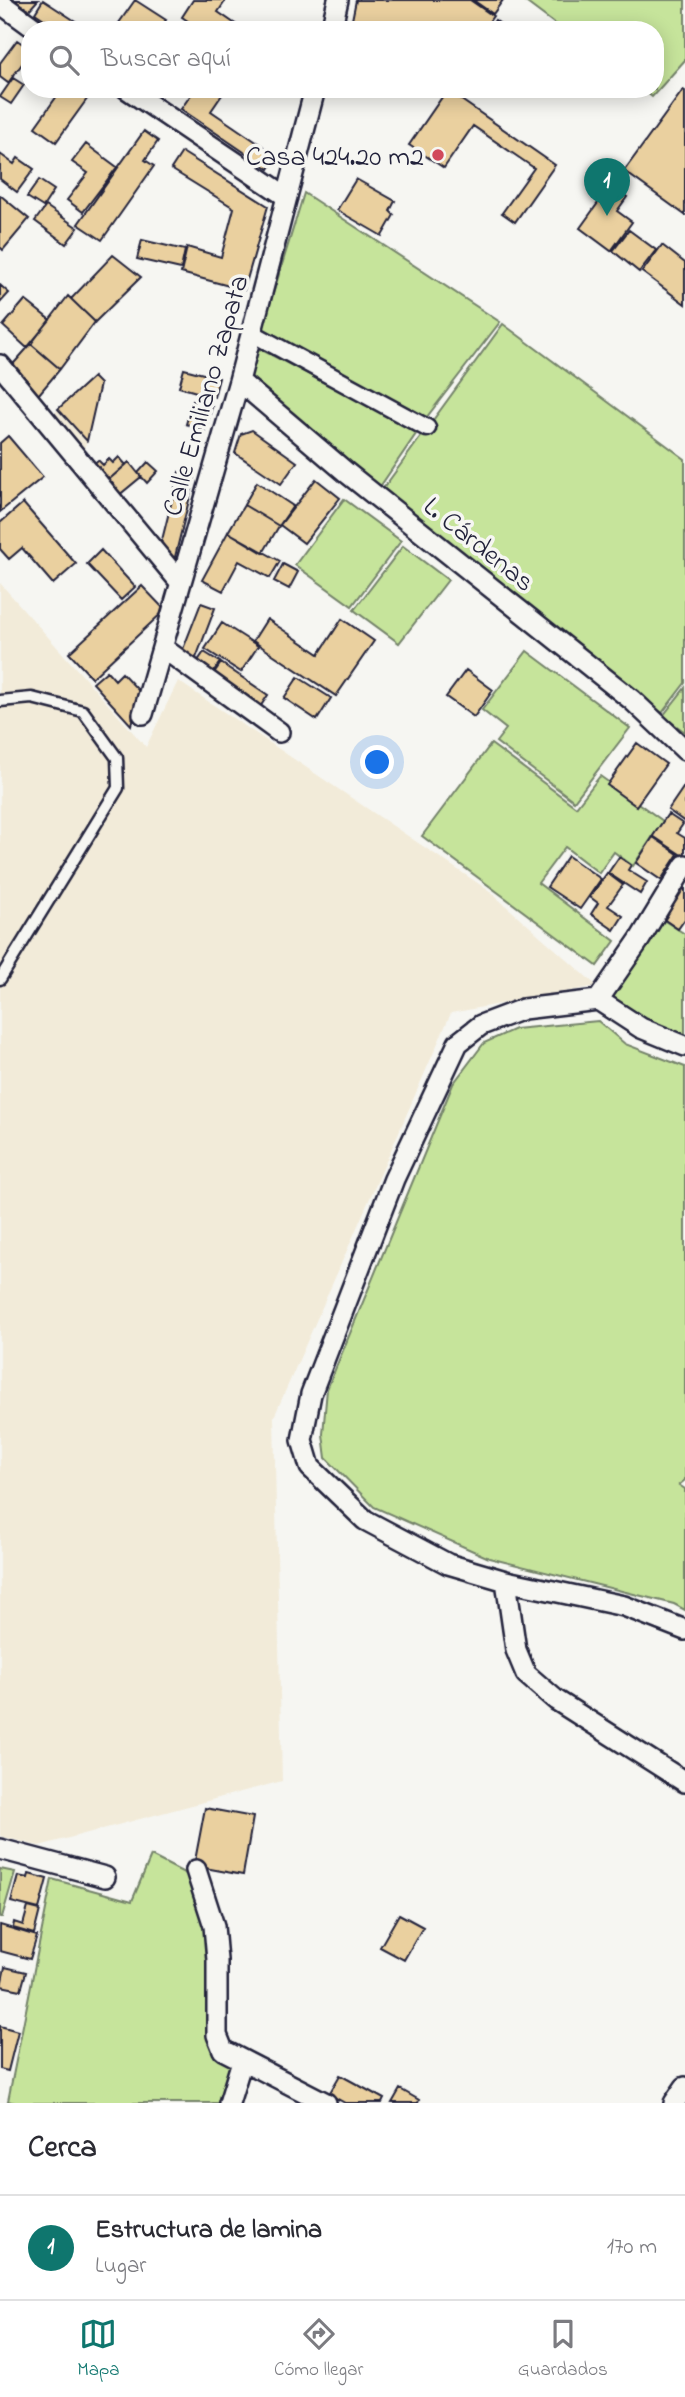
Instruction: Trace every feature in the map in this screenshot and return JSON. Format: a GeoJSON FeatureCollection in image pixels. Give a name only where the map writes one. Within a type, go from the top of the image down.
{"type":"FeatureCollection","features":[{"type":"Feature","properties":{"kind":"street"},"geometry":{"type":"LineString","coordinates":[[333,21],[338,0]]}},
{"type":"Feature","properties":{"kind":"street"},"geometry":{"type":"LineString","coordinates":[[0,3],[25,21]]}},
{"type":"Feature","properties":{"kind":"street"},"geometry":{"type":"LineString","coordinates":[[140,98],[287,197]]}},
{"type":"Feature","properties":{"kind":"street","name":"Calle Emiliano Zapata"},"geometry":{"type":"LineString","coordinates":[[143,714],[239,381],[313,98]]}},
{"type":"Feature","properties":{"kind":"street"},"geometry":{"type":"LineString","coordinates":[[252,333],[427,428]]}},
{"type":"Feature","properties":{"kind":"street"},"geometry":{"type":"LineString","coordinates":[[0,365],[180,582]]}},
{"type":"Feature","properties":{"kind":"street","name":"L. Cárdenas"},"geometry":{"type":"LineString","coordinates":[[239,381],[347,473],[632,700],[685,750]]}},
{"type":"Feature","properties":{"kind":"street"},"geometry":{"type":"LineString","coordinates":[[163,648],[279,732]]}},
{"type":"Feature","properties":{"kind":"street"},"geometry":{"type":"LineString","coordinates":[[598,1000],[640,939],[685,865]]}},
{"type":"Feature","properties":{"kind":"street"},"geometry":{"type":"LineString","coordinates":[[685,1046],[641,1028],[598,1000],[523,1009],[481,1024],[458,1043],[394,1179],[311,1394],[302,1440],[310,1467],[365,1520],[449,1564],[506,1581],[624,1606],[685,1630]]}},
{"type":"Feature","properties":{"kind":"street"},"geometry":{"type":"LineString","coordinates":[[506,1581],[516,1650],[526,1674],[556,1700],[685,1782]]}},
{"type":"Feature","properties":{"kind":"street"},"geometry":{"type":"LineString","coordinates":[[0,1849],[105,1877]]}},
{"type":"Feature","properties":{"kind":"street"},"geometry":{"type":"LineString","coordinates":[[196,1870],[214,1926],[217,2035],[223,2050],[326,2103]]}},
{"type":"Feature","properties":{"kind":"street"},"geometry":{"type":"LineString","coordinates":[[229,2103],[242,2061]]}},
{"type":"Feature","properties":{"kind":"street"},"geometry":{"type":"LineString","coordinates":[[674,2103],[685,2087]]}},
{"type":"Feature","properties":{"kind":"lane"},"geometry":{"type":"LineString","coordinates":[[0,701],[32,698],[83,711],[117,758],[118,788],[0,979]]}},
{"type":"Feature","properties":{"kind":"shaded area"},"geometry":{"type":"Polygon","coordinates":[[[58,409],[87,441],[80,457],[49,421],[58,409]]]}},
{"type":"Feature","properties":{"kind":"shaded area"},"geometry":{"type":"Polygon","coordinates":[[[0,583],[146,747],[178,681],[488,890],[597,986],[451,1013],[274,1417],[282,1781],[39,1846],[0,1836],[0,583]]]}},
{"type":"Feature","properties":{"kind":"green space"},"geometry":{"type":"Polygon","coordinates":[[[523,0],[685,0],[685,60],[664,84],[664,21],[551,21],[523,0]]]}},
{"type":"Feature","properties":{"kind":"green space"},"geometry":{"type":"Polygon","coordinates":[[[304,193],[500,322],[426,418],[261,333],[304,193]]]}},
{"type":"Feature","properties":{"kind":"green space"},"geometry":{"type":"Polygon","coordinates":[[[503,324],[685,459],[685,683],[662,713],[380,493],[503,324]]]}},
{"type":"Feature","properties":{"kind":"green space"},"geometry":{"type":"Polygon","coordinates":[[[258,348],[418,431],[377,491],[247,383],[258,348]]]}},
{"type":"Feature","properties":{"kind":"green space"},"geometry":{"type":"Polygon","coordinates":[[[344,499],[401,541],[352,606],[295,565],[344,499]]]}},
{"type":"Feature","properties":{"kind":"green space"},"geometry":{"type":"Polygon","coordinates":[[[403,546],[448,580],[399,643],[354,610],[403,546]]]}},
{"type":"Feature","properties":{"kind":"green space"},"geometry":{"type":"Polygon","coordinates":[[[527,651],[630,728],[574,801],[496,742],[506,729],[482,710],[527,651]]]}},
{"type":"Feature","properties":{"kind":"green space"},"geometry":{"type":"Polygon","coordinates":[[[685,688],[685,732],[663,716],[685,688]]]}},
{"type":"Feature","properties":{"kind":"green space"},"geometry":{"type":"Polygon","coordinates":[[[491,744],[576,807],[600,776],[663,821],[633,866],[614,852],[599,873],[565,847],[538,883],[615,941],[597,966],[422,836],[491,744]]]}},
{"type":"Feature","properties":{"kind":"green space"},"geometry":{"type":"Polygon","coordinates":[[[660,918],[685,934],[685,1040],[642,1022],[609,997],[660,918]]]}},
{"type":"Feature","properties":{"kind":"green space"},"geometry":{"type":"Polygon","coordinates":[[[598,1021],[625,1044],[685,1067],[685,1480],[679,1485],[685,1489],[685,1610],[674,1604],[489,1558],[374,1507],[326,1458],[323,1434],[327,1389],[453,1084],[484,1043],[515,1029],[598,1021]]]}},
{"type":"Feature","properties":{"kind":"green space"},"geometry":{"type":"Polygon","coordinates":[[[151,1856],[192,1877],[207,1925],[210,2033],[236,2065],[222,2103],[8,2101],[52,1879],[132,1901],[151,1856]]]}},
{"type":"Feature","properties":{"kind":"green space"},"geometry":{"type":"Polygon","coordinates":[[[0,1869],[15,1872],[2,1917],[0,1917],[0,1869]]]}},
{"type":"Feature","properties":{"kind":"building"},"geometry":{"type":"Polygon","coordinates":[[[13,0],[38,0],[29,10],[13,0]]]}},
{"type":"Feature","properties":{"kind":"building"},"geometry":{"type":"Polygon","coordinates":[[[43,0],[75,21],[47,21],[35,13],[43,0]]]}},
{"type":"Feature","properties":{"kind":"building"},"geometry":{"type":"Polygon","coordinates":[[[135,0],[166,20],[165,21],[120,21],[135,0]]]}},
{"type":"Feature","properties":{"kind":"building"},"geometry":{"type":"Polygon","coordinates":[[[193,0],[226,0],[218,12],[231,21],[188,21],[182,17],[193,0]]]}},
{"type":"Feature","properties":{"kind":"building"},"geometry":{"type":"Polygon","coordinates":[[[356,0],[470,0],[493,16],[489,21],[352,20],[356,0]]]}},
{"type":"Feature","properties":{"kind":"building"},"geometry":{"type":"Polygon","coordinates":[[[473,0],[503,0],[493,14],[473,0]]]}},
{"type":"Feature","properties":{"kind":"building"},"geometry":{"type":"Polygon","coordinates":[[[17,40],[21,43],[21,65],[8,83],[0,77],[0,63],[17,40]]]}},
{"type":"Feature","properties":{"kind":"building"},"geometry":{"type":"Polygon","coordinates":[[[13,78],[21,83],[21,89],[11,104],[0,97],[13,78]]]}},
{"type":"Feature","properties":{"kind":"building"},"geometry":{"type":"Polygon","coordinates":[[[683,90],[685,91],[685,215],[624,171],[683,90]]]}},
{"type":"Feature","properties":{"kind":"building"},"geometry":{"type":"Polygon","coordinates":[[[56,98],[88,98],[56,142],[35,127],[56,98]]]}},
{"type":"Feature","properties":{"kind":"building"},"geometry":{"type":"Polygon","coordinates":[[[189,98],[220,98],[211,111],[277,156],[269,169],[181,109],[189,98]]]}},
{"type":"Feature","properties":{"kind":"building","name":"Casa 424.20 m2"},"geometry":{"type":"Polygon","coordinates":[[[441,98],[459,98],[555,165],[515,222],[502,213],[534,168],[473,126],[444,168],[409,145],[441,98]]]}},
{"type":"Feature","properties":{"kind":"building"},"geometry":{"type":"Polygon","coordinates":[[[144,131],[158,141],[145,160],[154,166],[102,240],[78,224],[144,131]]]}},
{"type":"Feature","properties":{"kind":"building"},"geometry":{"type":"Polygon","coordinates":[[[86,144],[117,167],[83,212],[67,200],[88,173],[72,162],[86,144]]]}},
{"type":"Feature","properties":{"kind":"building"},"geometry":{"type":"Polygon","coordinates":[[[182,152],[268,206],[244,290],[181,273],[187,247],[221,257],[234,208],[171,169],[182,152]]]}},
{"type":"Feature","properties":{"kind":"building"},"geometry":{"type":"Polygon","coordinates":[[[0,154],[14,164],[18,158],[34,169],[17,192],[0,179],[0,154]]]}},
{"type":"Feature","properties":{"kind":"building"},"geometry":{"type":"Polygon","coordinates":[[[356,179],[395,201],[390,211],[394,215],[382,236],[337,210],[356,179]]]}},
{"type":"Feature","properties":{"kind":"building"},"geometry":{"type":"Polygon","coordinates":[[[39,180],[54,190],[43,207],[27,197],[39,180]]]}},
{"type":"Feature","properties":{"kind":"building"},"geometry":{"type":"Polygon","coordinates":[[[611,185],[627,197],[617,211],[632,222],[611,251],[580,228],[611,185]]]}},
{"type":"Feature","properties":{"kind":"building"},"geometry":{"type":"Polygon","coordinates":[[[0,195],[29,219],[3,250],[0,247],[0,195]]]}},
{"type":"Feature","properties":{"kind":"building"},"geometry":{"type":"Polygon","coordinates":[[[46,206],[78,228],[66,244],[35,221],[46,206]]]}},
{"type":"Feature","properties":{"kind":"building"},"geometry":{"type":"Polygon","coordinates":[[[629,230],[656,250],[639,272],[613,251],[629,230]]]}},
{"type":"Feature","properties":{"kind":"building"},"geometry":{"type":"Polygon","coordinates":[[[142,240],[185,250],[181,269],[137,259],[142,240]]]}},
{"type":"Feature","properties":{"kind":"building"},"geometry":{"type":"Polygon","coordinates":[[[662,245],[685,263],[685,304],[642,272],[662,245]]]}},
{"type":"Feature","properties":{"kind":"building"},"geometry":{"type":"Polygon","coordinates":[[[113,255],[141,277],[95,322],[71,299],[113,255]]]}},
{"type":"Feature","properties":{"kind":"building"},"geometry":{"type":"Polygon","coordinates":[[[0,285],[9,293],[0,303],[0,285]]]}},
{"type":"Feature","properties":{"kind":"building"},"geometry":{"type":"Polygon","coordinates":[[[68,296],[95,322],[60,369],[31,344],[68,296]]]}},
{"type":"Feature","properties":{"kind":"building"},"geometry":{"type":"Polygon","coordinates":[[[25,300],[50,320],[27,348],[3,326],[25,300]]]}},
{"type":"Feature","properties":{"kind":"building"},"geometry":{"type":"Polygon","coordinates":[[[31,344],[60,369],[34,400],[7,371],[31,344]]]}},
{"type":"Feature","properties":{"kind":"building"},"geometry":{"type":"Polygon","coordinates":[[[184,369],[219,378],[214,397],[179,387],[184,369]]]}},
{"type":"Feature","properties":{"kind":"building"},"geometry":{"type":"Polygon","coordinates":[[[93,377],[100,384],[87,441],[58,409],[93,377]]]}},
{"type":"Feature","properties":{"kind":"building"},"geometry":{"type":"Polygon","coordinates":[[[193,401],[212,407],[205,430],[186,424],[193,401]]]}},
{"type":"Feature","properties":{"kind":"building"},"geometry":{"type":"Polygon","coordinates":[[[252,430],[297,462],[281,484],[235,453],[241,434],[252,430]]]}},
{"type":"Feature","properties":{"kind":"building"},"geometry":{"type":"Polygon","coordinates":[[[8,436],[43,477],[0,512],[0,443],[8,436]]]}},
{"type":"Feature","properties":{"kind":"building"},"geometry":{"type":"Polygon","coordinates":[[[119,457],[126,465],[106,482],[91,466],[98,460],[103,465],[109,459],[113,463],[119,457]]]}},
{"type":"Feature","properties":{"kind":"building"},"geometry":{"type":"Polygon","coordinates":[[[129,462],[141,477],[118,496],[106,482],[129,462]]]}},
{"type":"Feature","properties":{"kind":"building"},"geometry":{"type":"Polygon","coordinates":[[[148,462],[158,471],[147,483],[138,473],[148,462]]]}},
{"type":"Feature","properties":{"kind":"building"},"geometry":{"type":"Polygon","coordinates":[[[179,472],[195,476],[174,561],[161,544],[179,472]]]}},
{"type":"Feature","properties":{"kind":"building"},"geometry":{"type":"Polygon","coordinates":[[[316,479],[340,498],[304,543],[280,525],[316,479]]]}},
{"type":"Feature","properties":{"kind":"building"},"geometry":{"type":"Polygon","coordinates":[[[257,482],[293,506],[279,526],[244,505],[257,482]]]}},
{"type":"Feature","properties":{"kind":"building"},"geometry":{"type":"Polygon","coordinates":[[[23,503],[76,564],[53,584],[22,548],[9,559],[0,549],[0,523],[23,503]]]}},
{"type":"Feature","properties":{"kind":"building"},"geometry":{"type":"Polygon","coordinates":[[[244,505],[279,526],[263,553],[228,532],[244,505]]]}},
{"type":"Feature","properties":{"kind":"building"},"geometry":{"type":"Polygon","coordinates":[[[228,532],[280,561],[270,578],[239,561],[223,591],[202,580],[228,532]]]}},
{"type":"Feature","properties":{"kind":"building"},"geometry":{"type":"Polygon","coordinates":[[[101,550],[135,587],[121,600],[87,564],[101,550]]]}},
{"type":"Feature","properties":{"kind":"building"},"geometry":{"type":"Polygon","coordinates":[[[283,564],[298,572],[289,589],[274,581],[283,564]]]}},
{"type":"Feature","properties":{"kind":"building"},"geometry":{"type":"Polygon","coordinates":[[[142,586],[165,610],[92,678],[69,653],[142,586]]]}},
{"type":"Feature","properties":{"kind":"building"},"geometry":{"type":"Polygon","coordinates":[[[201,603],[215,608],[193,666],[180,657],[201,603]]]}},
{"type":"Feature","properties":{"kind":"building"},"geometry":{"type":"Polygon","coordinates":[[[267,619],[319,654],[342,619],[374,641],[336,696],[253,641],[267,619]]]}},
{"type":"Feature","properties":{"kind":"building"},"geometry":{"type":"Polygon","coordinates":[[[222,623],[258,646],[241,672],[205,649],[222,623]]]}},
{"type":"Feature","properties":{"kind":"building"},"geometry":{"type":"Polygon","coordinates":[[[204,652],[220,662],[209,678],[193,668],[204,652]]]}},
{"type":"Feature","properties":{"kind":"building"},"geometry":{"type":"Polygon","coordinates":[[[221,663],[268,695],[256,713],[209,680],[221,663]]]}},
{"type":"Feature","properties":{"kind":"building"},"geometry":{"type":"Polygon","coordinates":[[[466,670],[493,690],[474,717],[446,697],[466,670]]]}},
{"type":"Feature","properties":{"kind":"building"},"geometry":{"type":"Polygon","coordinates":[[[107,671],[115,680],[122,673],[139,691],[131,725],[93,683],[107,671]]]}},
{"type":"Feature","properties":{"kind":"building"},"geometry":{"type":"Polygon","coordinates":[[[298,677],[331,698],[317,720],[284,698],[298,677]]]}},
{"type":"Feature","properties":{"kind":"building"},"geometry":{"type":"Polygon","coordinates":[[[637,743],[666,764],[636,806],[607,785],[637,743]]]}},
{"type":"Feature","properties":{"kind":"building"},"geometry":{"type":"Polygon","coordinates":[[[685,785],[685,822],[668,810],[685,785]]]}},
{"type":"Feature","properties":{"kind":"building"},"geometry":{"type":"Polygon","coordinates":[[[668,814],[683,824],[677,833],[685,838],[683,856],[653,836],[668,814]]]}},
{"type":"Feature","properties":{"kind":"building"},"geometry":{"type":"Polygon","coordinates":[[[653,837],[678,854],[661,880],[636,863],[653,837]]]}},
{"type":"Feature","properties":{"kind":"building"},"geometry":{"type":"Polygon","coordinates":[[[568,856],[601,879],[580,909],[547,887],[568,856]]]}},
{"type":"Feature","properties":{"kind":"building"},"geometry":{"type":"Polygon","coordinates":[[[619,857],[631,865],[628,870],[647,882],[640,894],[608,873],[619,857]]]}},
{"type":"Feature","properties":{"kind":"building"},"geometry":{"type":"Polygon","coordinates":[[[607,873],[623,885],[608,906],[623,916],[614,930],[591,914],[598,903],[590,897],[607,873]]]}},
{"type":"Feature","properties":{"kind":"building"},"geometry":{"type":"Polygon","coordinates":[[[685,878],[685,919],[678,929],[659,916],[685,878]]]}},
{"type":"Feature","properties":{"kind":"building"},"geometry":{"type":"Polygon","coordinates":[[[205,1808],[253,1817],[243,1875],[194,1866],[205,1808]]]}},
{"type":"Feature","properties":{"kind":"building"},"geometry":{"type":"Polygon","coordinates":[[[29,1874],[47,1879],[39,1909],[11,1902],[18,1876],[28,1878],[29,1874]]]}},
{"type":"Feature","properties":{"kind":"building"},"geometry":{"type":"Polygon","coordinates":[[[28,1907],[40,1910],[34,1934],[13,1928],[14,1922],[23,1925],[28,1907]]]}},
{"type":"Feature","properties":{"kind":"building"},"geometry":{"type":"Polygon","coordinates":[[[399,1914],[423,1927],[404,1960],[380,1947],[399,1914]]]}},
{"type":"Feature","properties":{"kind":"building"},"geometry":{"type":"Polygon","coordinates":[[[0,1925],[37,1936],[30,1959],[0,1951],[0,1925]]]}},
{"type":"Feature","properties":{"kind":"building"},"geometry":{"type":"Polygon","coordinates":[[[5,1967],[26,1972],[21,1990],[1,1986],[5,1967]]]}},
{"type":"Feature","properties":{"kind":"building"},"geometry":{"type":"Polygon","coordinates":[[[0,2026],[18,2031],[8,2071],[0,2069],[0,2026]]]}},
{"type":"Feature","properties":{"kind":"building"},"geometry":{"type":"Polygon","coordinates":[[[340,2075],[384,2099],[382,2103],[345,2103],[329,2094],[340,2075]]]}},
{"type":"Feature","properties":{"kind":"building"},"geometry":{"type":"Polygon","coordinates":[[[400,2089],[419,2100],[418,2103],[392,2103],[400,2089]]]}},
{"type":"Feature","properties":{"kind":"place","name":"Casa 424.20 m2"},"geometry":{"type":"Point","coordinates":[438,155]}},
{"type":"Feature","properties":{"kind":"place","name":"Estructura de lamina"},"geometry":{"type":"Point","coordinates":[607,216]}}]}
